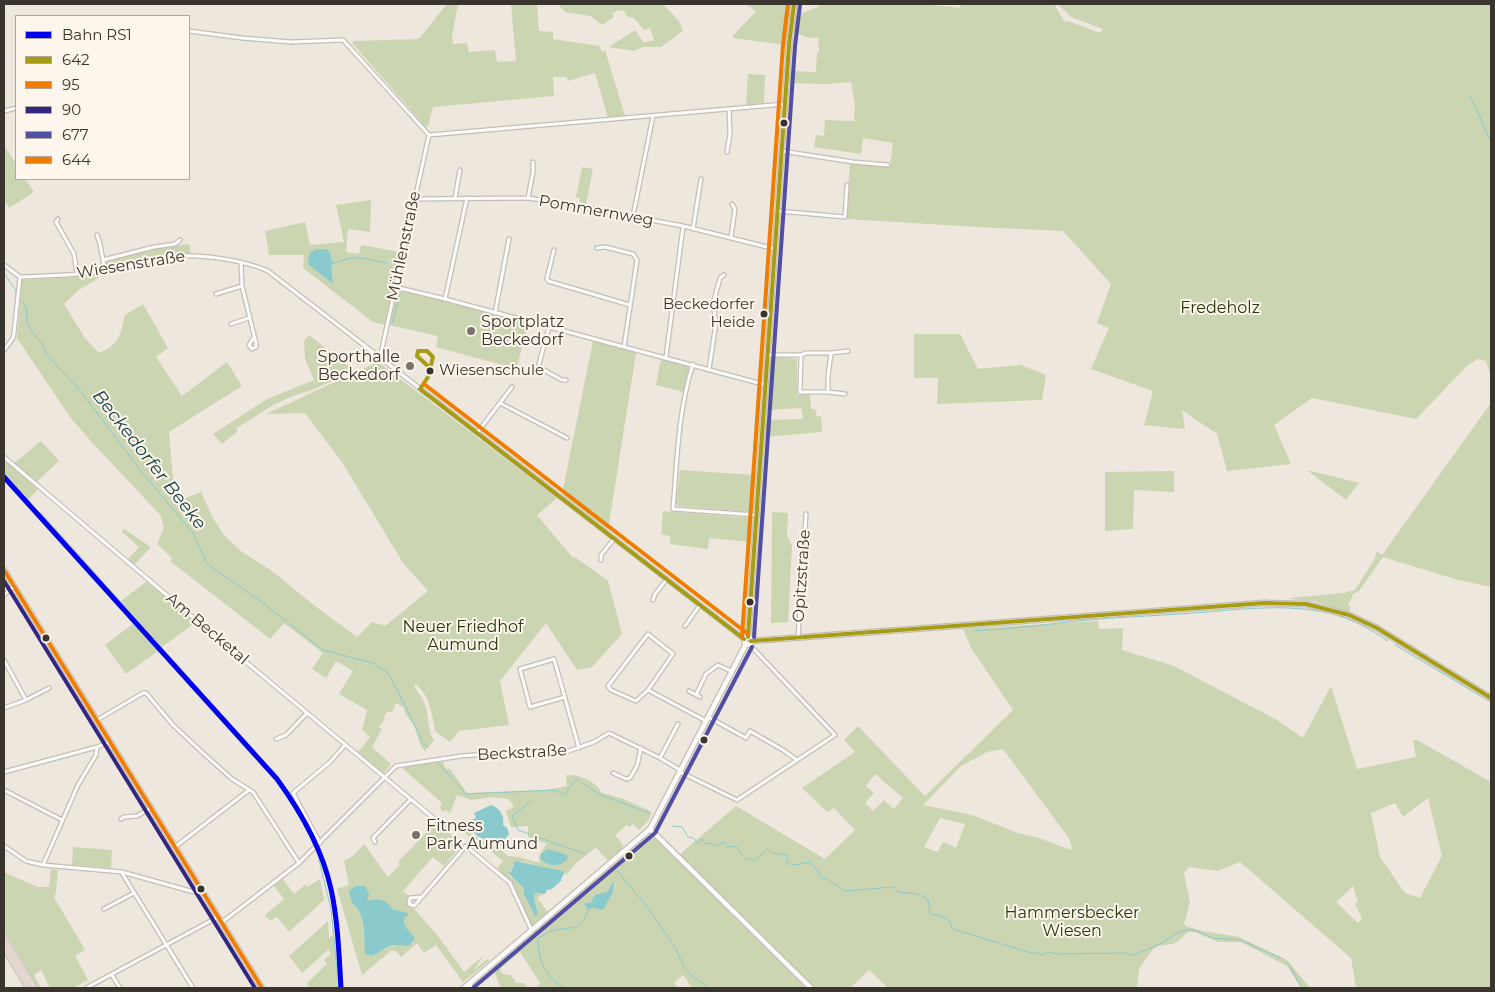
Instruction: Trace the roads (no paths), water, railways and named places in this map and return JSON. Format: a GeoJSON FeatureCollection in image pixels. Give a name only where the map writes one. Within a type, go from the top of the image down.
{"type":"FeatureCollection","features":[{"type":"Feature","properties":{"kind":"highway"},"geometry":{"type":"LineString","coordinates":[[4,938],[34,988]]}},
{"type":"Feature","properties":{"kind":"highway"},"geometry":{"type":"LineString","coordinates":[[4,947],[29,988]]}},
{"type":"Feature","properties":{"kind":"street"},"geometry":{"type":"LineString","coordinates":[[464,988],[650,829],[748,641],[785,104],[794,4]]}},
{"type":"Feature","properties":{"kind":"street"},"geometry":{"type":"LineString","coordinates":[[190,30],[242,38],[291,42],[343,40],[429,135],[785,104]]}},
{"type":"Feature","properties":{"kind":"street"},"geometry":{"type":"LineString","coordinates":[[728,152],[730,134],[729,109]]}},
{"type":"Feature","properties":{"kind":"street"},"geometry":{"type":"LineString","coordinates":[[633,216],[653,116]]}},
{"type":"Feature","properties":{"kind":"street","name":"Mühlenstraße"},"geometry":{"type":"LineString","coordinates":[[379,357],[382,353],[429,135]]}},
{"type":"Feature","properties":{"kind":"street"},"geometry":{"type":"LineString","coordinates":[[782,151],[853,162],[888,165]]}},
{"type":"Feature","properties":{"kind":"street"},"geometry":{"type":"LineString","coordinates":[[528,198],[533,162]]}},
{"type":"Feature","properties":{"kind":"street"},"geometry":{"type":"LineString","coordinates":[[455,198],[460,170]]}},
{"type":"Feature","properties":{"kind":"street"},"geometry":{"type":"LineString","coordinates":[[693,229],[700,179]]}},
{"type":"Feature","properties":{"kind":"street"},"geometry":{"type":"LineString","coordinates":[[778,211],[845,217],[847,185]]}},
{"type":"Feature","properties":{"kind":"street"},"geometry":{"type":"LineString","coordinates":[[445,299],[467,198]]}},
{"type":"Feature","properties":{"kind":"street","name":"Pommernweg"},"geometry":{"type":"LineString","coordinates":[[415,199],[528,198],[683,226],[775,249]]}},
{"type":"Feature","properties":{"kind":"street"},"geometry":{"type":"LineString","coordinates":[[731,237],[735,209],[732,204]]}},
{"type":"Feature","properties":{"kind":"street"},"geometry":{"type":"LineString","coordinates":[[58,219],[56,222],[74,254],[76,274]]}},
{"type":"Feature","properties":{"kind":"street"},"geometry":{"type":"LineString","coordinates":[[666,358],[683,226]]}},
{"type":"Feature","properties":{"kind":"street"},"geometry":{"type":"LineString","coordinates":[[96,235],[104,260],[105,271]]}},
{"type":"Feature","properties":{"kind":"street"},"geometry":{"type":"LineString","coordinates":[[495,312],[509,239]]}},
{"type":"Feature","properties":{"kind":"street"},"geometry":{"type":"LineString","coordinates":[[104,260],[154,247],[175,244],[180,240]]}},
{"type":"Feature","properties":{"kind":"street"},"geometry":{"type":"LineString","coordinates":[[597,248],[633,254],[636,257],[624,347]]}},
{"type":"Feature","properties":{"kind":"street"},"geometry":{"type":"LineString","coordinates":[[554,250],[547,278],[548,281],[630,305]]}},
{"type":"Feature","properties":{"kind":"street","name":"Wiesenstraße"},"geometry":{"type":"LineString","coordinates":[[20,277],[105,271],[179,256],[194,255],[242,262],[268,271],[748,641],[835,735],[797,760]]}},
{"type":"Feature","properties":{"kind":"street"},"geometry":{"type":"LineString","coordinates":[[242,262],[242,286],[254,338]]}},
{"type":"Feature","properties":{"kind":"street"},"geometry":{"type":"LineString","coordinates":[[4,265],[20,277],[13,338],[4,350]]}},
{"type":"Feature","properties":{"kind":"street"},"geometry":{"type":"LineString","coordinates":[[709,369],[716,323],[713,304],[720,278],[724,275]]}},
{"type":"Feature","properties":{"kind":"street"},"geometry":{"type":"LineString","coordinates":[[216,294],[242,286]]}},
{"type":"Feature","properties":{"kind":"street"},"geometry":{"type":"LineString","coordinates":[[395,287],[693,364],[766,385]]}},
{"type":"Feature","properties":{"kind":"street"},"geometry":{"type":"LineString","coordinates":[[231,324],[250,318]]}},
{"type":"Feature","properties":{"kind":"street"},"geometry":{"type":"LineString","coordinates":[[549,327],[539,364],[540,368],[562,380],[566,380]]}},
{"type":"Feature","properties":{"kind":"street"},"geometry":{"type":"LineString","coordinates":[[767,355],[801,355],[806,353],[848,351]]}},
{"type":"Feature","properties":{"kind":"street"},"geometry":{"type":"LineString","coordinates":[[828,392],[831,353]]}},
{"type":"Feature","properties":{"kind":"street"},"geometry":{"type":"LineString","coordinates":[[801,355],[800,392],[845,394]]}},
{"type":"Feature","properties":{"kind":"street"},"geometry":{"type":"LineString","coordinates":[[693,364],[686,388],[680,432],[674,509],[756,515]]}},
{"type":"Feature","properties":{"kind":"street"},"geometry":{"type":"LineString","coordinates":[[477,433],[512,387]]}},
{"type":"Feature","properties":{"kind":"street"},"geometry":{"type":"LineString","coordinates":[[500,403],[567,438]]}},
{"type":"Feature","properties":{"kind":"street","name":"Am Becketal"},"geometry":{"type":"LineString","coordinates":[[4,457],[443,826]]}},
{"type":"Feature","properties":{"kind":"street","name":"Opitzstraße"},"geometry":{"type":"LineString","coordinates":[[798,638],[806,514]]}},
{"type":"Feature","properties":{"kind":"street"},"geometry":{"type":"LineString","coordinates":[[601,560],[602,555],[614,539]]}},
{"type":"Feature","properties":{"kind":"street"},"geometry":{"type":"LineString","coordinates":[[4,570],[262,988]]}},
{"type":"Feature","properties":{"kind":"street"},"geometry":{"type":"LineString","coordinates":[[652,600],[667,579]]}},
{"type":"Feature","properties":{"kind":"street"},"geometry":{"type":"LineString","coordinates":[[4,594],[14,586]]}},
{"type":"Feature","properties":{"kind":"street"},"geometry":{"type":"LineString","coordinates":[[748,641],[1264,603],[1306,604],[1340,612],[1370,624],[1491,698]]}},
{"type":"Feature","properties":{"kind":"street"},"geometry":{"type":"LineString","coordinates":[[685,626],[700,605]]}},
{"type":"Feature","properties":{"kind":"street"},"geometry":{"type":"LineString","coordinates":[[648,634],[672,654],[648,690],[636,701],[611,690],[608,686],[648,634]]}},
{"type":"Feature","properties":{"kind":"street"},"geometry":{"type":"LineString","coordinates":[[565,697],[530,707],[520,669],[554,659],[565,697],[579,748]]}},
{"type":"Feature","properties":{"kind":"street"},"geometry":{"type":"LineString","coordinates":[[4,660],[26,700]]}},
{"type":"Feature","properties":{"kind":"street"},"geometry":{"type":"LineString","coordinates":[[696,695],[706,674],[718,665],[731,672]]}},
{"type":"Feature","properties":{"kind":"street"},"geometry":{"type":"LineString","coordinates":[[4,708],[26,700],[49,688]]}},
{"type":"Feature","properties":{"kind":"street"},"geometry":{"type":"LineString","coordinates":[[648,690],[746,738],[750,731],[797,760]]}},
{"type":"Feature","properties":{"kind":"street"},"geometry":{"type":"LineString","coordinates":[[689,691],[700,697]]}},
{"type":"Feature","properties":{"kind":"street"},"geometry":{"type":"LineString","coordinates":[[97,720],[142,693],[146,693],[173,724],[203,753],[232,779],[253,792],[299,864]]}},
{"type":"Feature","properties":{"kind":"street"},"geometry":{"type":"LineString","coordinates":[[276,739],[286,735],[307,713]]}},
{"type":"Feature","properties":{"kind":"street"},"geometry":{"type":"LineString","coordinates":[[660,758],[678,724]]}},
{"type":"Feature","properties":{"kind":"street","name":"Beckstraße"},"geometry":{"type":"LineString","coordinates":[[221,923],[299,864],[396,766],[450,757],[515,752],[566,752],[612,733],[737,800],[797,760]]}},
{"type":"Feature","properties":{"kind":"street"},"geometry":{"type":"LineString","coordinates":[[4,772],[110,742]]}},
{"type":"Feature","properties":{"kind":"street"},"geometry":{"type":"LineString","coordinates":[[320,843],[293,793],[330,762],[345,745]]}},
{"type":"Feature","properties":{"kind":"street"},"geometry":{"type":"LineString","coordinates":[[42,865],[85,771],[96,755],[97,747]]}},
{"type":"Feature","properties":{"kind":"street"},"geometry":{"type":"LineString","coordinates":[[613,773],[626,779],[630,778],[638,766],[641,748]]}},
{"type":"Feature","properties":{"kind":"street"},"geometry":{"type":"LineString","coordinates":[[4,790],[62,820]]}},
{"type":"Feature","properties":{"kind":"street"},"geometry":{"type":"LineString","coordinates":[[175,847],[249,790]]}},
{"type":"Feature","properties":{"kind":"street"},"geometry":{"type":"LineString","coordinates":[[375,842],[373,838],[411,799]]}},
{"type":"Feature","properties":{"kind":"street"},"geometry":{"type":"LineString","coordinates":[[121,819],[137,816],[151,808]]}},
{"type":"Feature","properties":{"kind":"street"},"geometry":{"type":"LineString","coordinates":[[650,829],[811,988]]}},
{"type":"Feature","properties":{"kind":"street"},"geometry":{"type":"LineString","coordinates":[[4,846],[26,860],[42,865],[122,872],[194,892],[202,892]]}},
{"type":"Feature","properties":{"kind":"street"},"geometry":{"type":"LineString","coordinates":[[422,897],[464,847],[467,847],[510,883],[532,931]]}},
{"type":"Feature","properties":{"kind":"street"},"geometry":{"type":"LineString","coordinates":[[122,872],[193,988]]}},
{"type":"Feature","properties":{"kind":"street"},"geometry":{"type":"LineString","coordinates":[[104,909],[134,892]]}},
{"type":"Feature","properties":{"kind":"street"},"geometry":{"type":"LineString","coordinates":[[86,988],[218,917]]}},
{"type":"Feature","properties":{"kind":"street"},"geometry":{"type":"LineString","coordinates":[[112,975],[120,988]]}},
{"type":"Feature","properties":{"kind":"street"},"geometry":{"type":"LineString","coordinates":[[469,984],[473,988]]}},
{"type":"Feature","properties":{"kind":"water"},"geometry":{"type":"Polygon","coordinates":[[[316,249],[326,249],[331,253],[331,261],[334,262],[331,265],[333,284],[309,265],[310,253],[316,249]]]}},
{"type":"Feature","properties":{"kind":"water"},"geometry":{"type":"Polygon","coordinates":[[[491,805],[501,813],[503,825],[507,828],[509,834],[504,840],[496,844],[475,834],[469,821],[476,818],[474,813],[491,805]]]}},
{"type":"Feature","properties":{"kind":"water"},"geometry":{"type":"Polygon","coordinates":[[[548,849],[567,855],[568,858],[558,865],[550,865],[540,858],[541,854],[548,849]]]}},
{"type":"Feature","properties":{"kind":"water"},"geometry":{"type":"Polygon","coordinates":[[[515,861],[564,871],[562,880],[552,889],[547,890],[545,894],[535,893],[534,898],[538,914],[535,916],[524,894],[524,888],[508,873],[511,872],[515,861]]]}},
{"type":"Feature","properties":{"kind":"water"},"geometry":{"type":"Polygon","coordinates":[[[615,882],[612,894],[603,910],[592,908],[587,910],[584,904],[590,903],[595,895],[607,892],[615,882]]]}},
{"type":"Feature","properties":{"kind":"water"},"geometry":{"type":"Polygon","coordinates":[[[356,886],[365,886],[369,894],[367,901],[381,900],[390,905],[392,909],[408,913],[404,918],[405,924],[415,938],[409,946],[391,945],[372,956],[365,954],[362,919],[357,907],[352,903],[349,891],[356,886]]]}},
{"type":"Feature","properties":{"kind":"waterway"},"geometry":{"type":"LineString","coordinates":[[1470,96],[1491,142]]}},
{"type":"Feature","properties":{"kind":"waterway"},"geometry":{"type":"LineString","coordinates":[[334,263],[350,258],[387,263]]}},
{"type":"Feature","properties":{"kind":"waterway","name":"Beckedorfer Beeke"},"geometry":{"type":"LineString","coordinates":[[4,273],[16,291],[16,298]]}},
{"type":"Feature","properties":{"kind":"waterway"},"geometry":{"type":"LineString","coordinates":[[392,324],[400,294]]}},
{"type":"Feature","properties":{"kind":"waterway","name":"Beckedorfer Beeke"},"geometry":{"type":"LineString","coordinates":[[20,301],[24,303],[27,310],[27,322],[35,336],[42,343],[46,354],[79,389],[141,471],[193,533],[207,564],[263,603],[323,650],[373,663],[388,673],[422,741],[428,748]]}},
{"type":"Feature","properties":{"kind":"waterway"},"geometry":{"type":"LineString","coordinates":[[974,631],[1106,618],[1257,608],[1288,608],[1338,615],[1364,626],[1388,641]]}},
{"type":"Feature","properties":{"kind":"waterway"},"geometry":{"type":"LineString","coordinates":[[1395,645],[1489,701]]}},
{"type":"Feature","properties":{"kind":"waterway","name":"Beckedorfer Beeke"},"geometry":{"type":"LineString","coordinates":[[438,763],[466,794],[555,790],[564,795],[576,779],[601,795],[649,813]]}},
{"type":"Feature","properties":{"kind":"waterway"},"geometry":{"type":"LineString","coordinates":[[531,801],[512,816],[518,830],[585,854]]}},
{"type":"Feature","properties":{"kind":"waterway","name":"Beckedorfer Beeke"},"geometry":{"type":"LineString","coordinates":[[672,826],[682,827],[688,837],[694,838],[697,844],[703,839],[705,844],[711,843],[717,846],[724,842],[727,847],[736,846],[746,860],[749,857],[754,861],[768,849],[772,853],[787,855],[787,863],[794,865],[811,862],[822,878],[827,879],[845,891],[893,887],[899,892],[918,894],[928,900],[930,913],[948,919],[953,929],[1031,953],[1042,955],[1048,952],[1057,954],[1127,953],[1132,956],[1189,929],[1213,938],[1240,940],[1281,958]]}},
{"type":"Feature","properties":{"kind":"waterway"},"geometry":{"type":"LineString","coordinates":[[319,860],[331,909],[339,988]]}},
{"type":"Feature","properties":{"kind":"waterway"},"geometry":{"type":"LineString","coordinates":[[617,871],[646,905],[675,947],[684,967],[692,976],[709,988]]}},
{"type":"Feature","properties":{"kind":"waterway"},"geometry":{"type":"LineString","coordinates":[[564,988],[552,979],[544,967],[541,961],[538,939],[545,934],[559,929],[578,926],[585,918],[588,910]]}},
{"type":"Feature","properties":{"kind":"waterway","name":"Beckedorfer Beeke"},"geometry":{"type":"LineString","coordinates":[[1285,962],[1302,988]]}},
{"type":"Feature","properties":{"kind":"rail line","name":"RS1"},"geometry":{"type":"LineString","coordinates":[[4,477],[277,779],[286,792],[310,831],[327,874],[335,913],[341,988]]}},
{"type":"Feature","properties":{"kind":"place","name":"Beckedorfer Heide"},"geometry":{"type":"Point","coordinates":[764,314]}},
{"type":"Feature","properties":{"kind":"place","name":"Sportplatz Beckedorf"},"geometry":{"type":"Point","coordinates":[471,331]}},
{"type":"Feature","properties":{"kind":"place","name":"Sporthalle Beckedorf"},"geometry":{"type":"Point","coordinates":[410,366]}},
{"type":"Feature","properties":{"kind":"place","name":"Wiesenschule"},"geometry":{"type":"Point","coordinates":[430,371]}},
{"type":"Feature","properties":{"kind":"place","name":"Fitness Park Aumund"},"geometry":{"type":"Point","coordinates":[416,835]}},
{"type":"Feature","properties":{"kind":"park label","name":"Fredeholz"},"geometry":{"type":"Point","coordinates":[1220,308]}},
{"type":"Feature","properties":{"kind":"park label","name":"Neuer Friedhof Aumund"},"geometry":{"type":"Point","coordinates":[463,636]}},
{"type":"Feature","properties":{"kind":"park label","name":"Hammersbecker Wiesen"},"geometry":{"type":"Point","coordinates":[1072,922]}}]}
